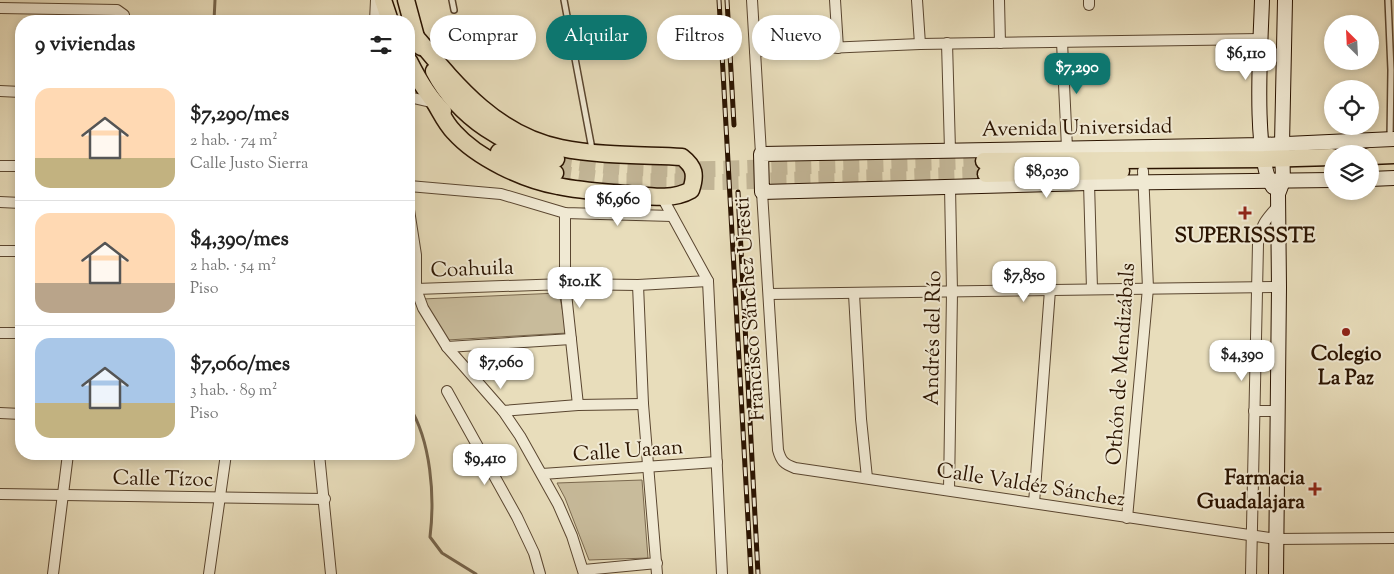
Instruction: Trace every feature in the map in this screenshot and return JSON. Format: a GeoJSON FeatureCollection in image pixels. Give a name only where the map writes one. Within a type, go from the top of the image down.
{"type":"FeatureCollection","features":[{"type":"Feature","properties":{"kind":"main road"},"geometry":{"type":"LineString","coordinates":[[383,0],[388,15]]}},
{"type":"Feature","properties":{"kind":"main road"},"geometry":{"type":"LineString","coordinates":[[406,0],[410,15]]}},
{"type":"Feature","properties":{"kind":"main road"},"geometry":{"type":"LineString","coordinates":[[415,33],[439,81],[464,112],[490,132],[556,166],[512,159],[470,133],[435,103]]}},
{"type":"Feature","properties":{"kind":"main road"},"geometry":{"type":"LineString","coordinates":[[415,74],[449,126],[458,136],[492,161],[517,173],[557,186],[662,197],[682,196],[691,190],[695,178],[691,164],[682,157],[593,152],[560,148],[509,128],[482,110],[448,77],[416,37]]}},
{"type":"Feature","properties":{"kind":"main road"},"geometry":{"type":"LineString","coordinates":[[1379,152],[1393,145]]}},
{"type":"Feature","properties":{"kind":"main road","name":"Avenida Universidad"},"geometry":{"type":"LineString","coordinates":[[1283,163],[1324,158]]}},
{"type":"Feature","properties":{"kind":"main road","name":"Avenida Universidad"},"geometry":{"type":"LineString","coordinates":[[1265,163],[1144,177],[985,168],[1265,163],[1324,166]]}},
{"type":"Feature","properties":{"kind":"main road"},"geometry":{"type":"LineString","coordinates":[[1379,166],[1394,166]]}},
{"type":"Feature","properties":{"kind":"street"},"geometry":{"type":"LineString","coordinates":[[375,15],[376,0]]}},
{"type":"Feature","properties":{"kind":"street"},"geometry":{"type":"LineString","coordinates":[[752,0],[753,15]]}},
{"type":"Feature","properties":{"kind":"street"},"geometry":{"type":"LineString","coordinates":[[835,0],[836,15]]}},
{"type":"Feature","properties":{"kind":"street"},"geometry":{"type":"LineString","coordinates":[[917,0],[920,44]]}},
{"type":"Feature","properties":{"kind":"street"},"geometry":{"type":"LineString","coordinates":[[999,0],[1000,43]]}},
{"type":"Feature","properties":{"kind":"street"},"geometry":{"type":"LineString","coordinates":[[1262,0],[1260,127],[1265,163],[1278,200]]}},
{"type":"Feature","properties":{"kind":"street"},"geometry":{"type":"LineString","coordinates":[[1276,574],[1278,200],[1283,163],[1285,0]]}},
{"type":"Feature","properties":{"kind":"street"},"geometry":{"type":"LineString","coordinates":[[0,8],[117,10],[121,15]]}},
{"type":"Feature","properties":{"kind":"street"},"geometry":{"type":"LineString","coordinates":[[840,48],[947,43],[1261,39]]}},
{"type":"Feature","properties":{"kind":"street"},"geometry":{"type":"LineString","coordinates":[[1062,42],[1067,148]]}},
{"type":"Feature","properties":{"kind":"street"},"geometry":{"type":"LineString","coordinates":[[947,43],[950,150]]}},
{"type":"Feature","properties":{"kind":"street"},"geometry":{"type":"LineString","coordinates":[[756,60],[761,154]]}},
{"type":"Feature","properties":{"kind":"street"},"geometry":{"type":"LineString","coordinates":[[0,91],[15,92]]}},
{"type":"Feature","properties":{"kind":"street"},"geometry":{"type":"LineString","coordinates":[[415,98],[435,103]]}},
{"type":"Feature","properties":{"kind":"street","name":"Avenida Universidad"},"geometry":{"type":"LineString","coordinates":[[761,154],[1067,148],[1283,163],[1393,145]]}},
{"type":"Feature","properties":{"kind":"street","name":"Francisco Sánchez Uresti"},"geometry":{"type":"LineString","coordinates":[[761,154],[778,450],[781,460]]}},
{"type":"Feature","properties":{"kind":"street","name":"Avenida Universidad"},"geometry":{"type":"LineString","coordinates":[[1283,163],[1324,177]]}},
{"type":"Feature","properties":{"kind":"street"},"geometry":{"type":"LineString","coordinates":[[0,166],[15,166]]}},
{"type":"Feature","properties":{"kind":"street","name":"Avenida Universidad"},"geometry":{"type":"LineString","coordinates":[[762,192],[1090,183],[1144,177]]}},
{"type":"Feature","properties":{"kind":"street","name":"Othón de Mendizábals"},"geometry":{"type":"LineString","coordinates":[[1128,518],[1136,408],[1148,288],[1144,177]]}},
{"type":"Feature","properties":{"kind":"street"},"geometry":{"type":"LineString","coordinates":[[1379,179],[1394,178]]}},
{"type":"Feature","properties":{"kind":"street"},"geometry":{"type":"LineString","coordinates":[[1090,183],[1092,289]]}},
{"type":"Feature","properties":{"kind":"street"},"geometry":{"type":"LineString","coordinates":[[415,187],[501,194],[565,213],[672,216]]}},
{"type":"Feature","properties":{"kind":"street","name":"Andrés del Río"},"geometry":{"type":"LineString","coordinates":[[949,490],[952,292],[950,187]]}},
{"type":"Feature","properties":{"kind":"street"},"geometry":{"type":"LineString","coordinates":[[662,197],[708,281],[722,574]]}},
{"type":"Feature","properties":{"kind":"street"},"geometry":{"type":"LineString","coordinates":[[1250,574],[1260,232],[1278,200]]}},
{"type":"Feature","properties":{"kind":"street"},"geometry":{"type":"LineString","coordinates":[[0,202],[15,203]]}},
{"type":"Feature","properties":{"kind":"street"},"geometry":{"type":"LineString","coordinates":[[565,213],[565,284],[578,405]]}},
{"type":"Feature","properties":{"kind":"street"},"geometry":{"type":"LineString","coordinates":[[415,249],[416,289],[423,308],[447,347],[503,411],[520,436],[558,504],[584,572],[657,563]]}},
{"type":"Feature","properties":{"kind":"street"},"geometry":{"type":"LineString","coordinates":[[0,251],[15,251]]}},
{"type":"Feature","properties":{"kind":"street","name":"Coahuila"},"geometry":{"type":"LineString","coordinates":[[416,289],[565,284],[638,285],[708,281]]}},
{"type":"Feature","properties":{"kind":"street"},"geometry":{"type":"LineString","coordinates":[[638,285],[643,404],[657,574]]}},
{"type":"Feature","properties":{"kind":"street"},"geometry":{"type":"LineString","coordinates":[[769,294],[1279,287]]}},
{"type":"Feature","properties":{"kind":"street"},"geometry":{"type":"LineString","coordinates":[[1034,503],[1050,290]]}},
{"type":"Feature","properties":{"kind":"street"},"geometry":{"type":"LineString","coordinates":[[854,294],[861,419],[867,478]]}},
{"type":"Feature","properties":{"kind":"street"},"geometry":{"type":"LineString","coordinates":[[0,333],[15,333]]}},
{"type":"Feature","properties":{"kind":"street"},"geometry":{"type":"LineString","coordinates":[[447,347],[571,339]]}},
{"type":"Feature","properties":{"kind":"street"},"geometry":{"type":"LineString","coordinates":[[447,391],[517,517],[534,554],[540,574]]}},
{"type":"Feature","properties":{"kind":"street"},"geometry":{"type":"LineString","coordinates":[[503,411],[578,405],[643,404]]}},
{"type":"Feature","properties":{"kind":"street"},"geometry":{"type":"LineString","coordinates":[[1254,411],[1278,412]]}},
{"type":"Feature","properties":{"kind":"street"},"geometry":{"type":"LineString","coordinates":[[0,413],[15,414]]}},
{"type":"Feature","properties":{"kind":"street"},"geometry":{"type":"LineString","coordinates":[[53,574],[67,460]]}},
{"type":"Feature","properties":{"kind":"street"},"geometry":{"type":"LineString","coordinates":[[209,574],[225,460]]}},
{"type":"Feature","properties":{"kind":"street"},"geometry":{"type":"LineString","coordinates":[[320,460],[331,574]]}},
{"type":"Feature","properties":{"kind":"street","name":"Calle Valdéz Sánchez"},"geometry":{"type":"LineString","coordinates":[[781,460],[795,468],[1250,536],[1276,539],[1394,538]]}},
{"type":"Feature","properties":{"kind":"street","name":"Calle Uaaan"},"geometry":{"type":"LineString","coordinates":[[542,474],[717,462]]}},
{"type":"Feature","properties":{"kind":"street","name":"Calle Tízoc"},"geometry":{"type":"LineString","coordinates":[[0,494],[324,499]]}},
{"type":"Feature","properties":{"kind":"lane"},"geometry":{"type":"LineString","coordinates":[[452,0],[454,10]]}},
{"type":"Feature","properties":{"kind":"lane"},"geometry":{"type":"LineString","coordinates":[[564,0],[593,152]]}},
{"type":"Feature","properties":{"kind":"lane"},"geometry":{"type":"LineString","coordinates":[[1388,0],[1393,145]]}},
{"type":"Feature","properties":{"kind":"shaded area"},"geometry":{"type":"Polygon","coordinates":[[[559,293],[567,333],[447,340],[422,299],[559,293]]]}},
{"type":"Feature","properties":{"kind":"shaded area"},"geometry":{"type":"Polygon","coordinates":[[[642,480],[648,558],[589,560],[565,498],[557,483],[642,480]]]}},
{"type":"Feature","properties":{"kind":"waterway"},"geometry":{"type":"LineString","coordinates":[[214,15],[215,0]]}},
{"type":"Feature","properties":{"kind":"waterway"},"geometry":{"type":"LineString","coordinates":[[415,418],[422,435],[430,469],[432,504],[430,537],[442,553],[476,574]]}},
{"type":"Feature","properties":{"kind":"tunnel"},"geometry":{"type":"LineString","coordinates":[[556,159],[610,166],[665,169],[984,161]]}},
{"type":"Feature","properties":{"kind":"tunnel"},"geometry":{"type":"LineString","coordinates":[[555,173],[617,181],[719,182],[986,174]]}},
{"type":"Feature","properties":{"kind":"railway"},"geometry":{"type":"LineString","coordinates":[[719,0],[751,574]]}},
{"type":"Feature","properties":{"kind":"railway"},"geometry":{"type":"LineString","coordinates":[[727,0],[734,125]]}},
{"type":"Feature","properties":{"kind":"railway"},"geometry":{"type":"LineString","coordinates":[[738,192],[758,574]]}},
{"type":"Feature","properties":{"kind":"place","name":"SUPERISSSTE"},"geometry":{"type":"Point","coordinates":[1245,213]}},
{"type":"Feature","properties":{"kind":"place","name":"Colegio La Paz"},"geometry":{"type":"Point","coordinates":[1346,332]}},
{"type":"Feature","properties":{"kind":"place","name":"Farmacia Guadalajara"},"geometry":{"type":"Point","coordinates":[1315,489]}}]}
